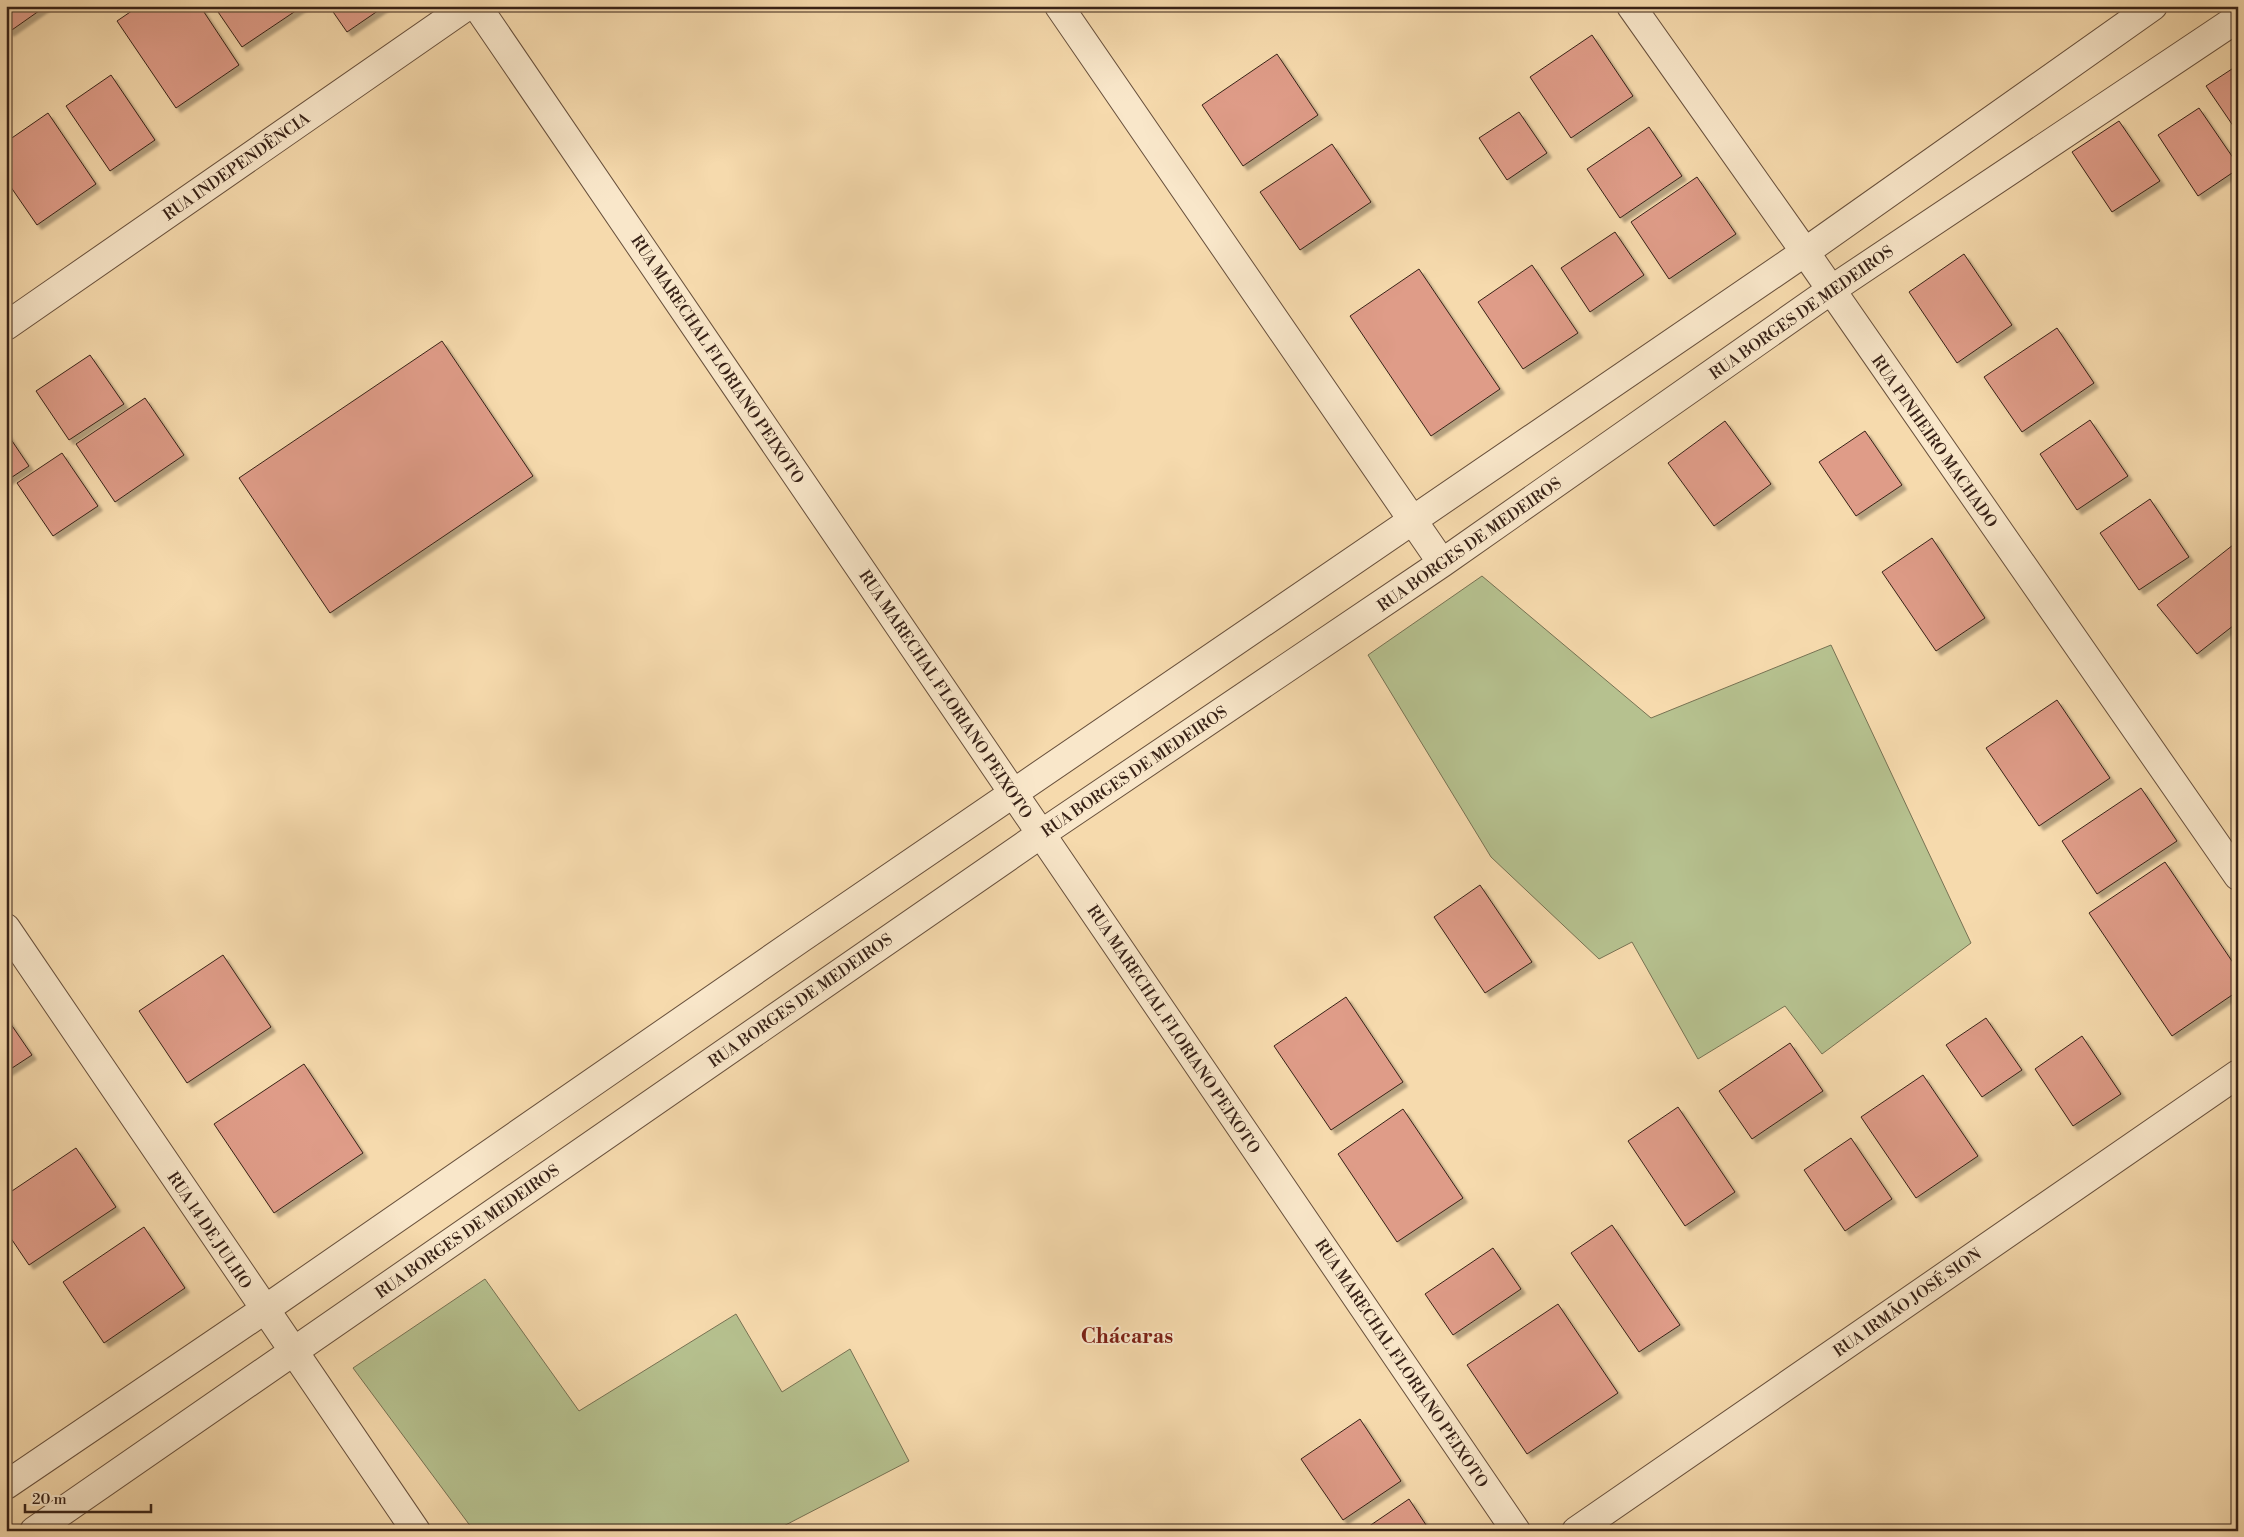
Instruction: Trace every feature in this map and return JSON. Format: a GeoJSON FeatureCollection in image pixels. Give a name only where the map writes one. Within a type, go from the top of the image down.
{"type":"FeatureCollection","features":[{"type":"Feature","properties":{"kind":"street","name":"RUA INDEPENDÊNCIA"},"geometry":{"type":"LineString","coordinates":[[6,326],[466,6]]}},
{"type":"Feature","properties":{"kind":"street","name":"RUA MARECHAL FLORIANO PEIXOTO"},"geometry":{"type":"LineString","coordinates":[[477,6],[1516,1531]]}},
{"type":"Feature","properties":{"kind":"street"},"geometry":{"type":"LineString","coordinates":[[1060,6],[1442,563]]}},
{"type":"Feature","properties":{"kind":"street","name":"RUA PINHEIRO MACHADO"},"geometry":{"type":"LineString","coordinates":[[1631,6],[1805,252],[2238,876]]}},
{"type":"Feature","properties":{"kind":"street"},"geometry":{"type":"LineString","coordinates":[[6,1485],[264,1310],[808,933],[1805,252],[2153,6]]}},
{"type":"Feature","properties":{"kind":"street","name":"RUA BORGES DE MEDEIROS"},"geometry":{"type":"LineString","coordinates":[[34,1531],[1041,834],[1442,563],[1831,290],[2238,18]]}},
{"type":"Feature","properties":{"kind":"street","name":"RUA 14 DE JULHO"},"geometry":{"type":"LineString","coordinates":[[6,928],[416,1531]]}},
{"type":"Feature","properties":{"kind":"street","name":"RUA IRMÃO JOSÉ SION"},"geometry":{"type":"LineString","coordinates":[[1576,1531],[2238,1074]]}},
{"type":"Feature","properties":{"kind":"green space"},"geometry":{"type":"Polygon","coordinates":[[[1482,576],[1651,718],[1831,645],[1971,943],[1822,1054],[1785,1006],[1698,1059],[1632,942],[1599,959],[1491,857],[1368,655],[1482,576]]]}},
{"type":"Feature","properties":{"kind":"green space"},"geometry":{"type":"Polygon","coordinates":[[[485,1279],[579,1411],[736,1314],[782,1392],[850,1349],[909,1461],[774,1531],[474,1531],[353,1368],[485,1279]]]}},
{"type":"Feature","properties":{"kind":"building"},"geometry":{"type":"Polygon","coordinates":[[[6,6],[46,6],[9,32],[6,28],[6,6]]]}},
{"type":"Feature","properties":{"kind":"building"},"geometry":{"type":"Polygon","coordinates":[[[139,6],[200,6],[239,65],[176,108],[117,21],[139,6]]]}},
{"type":"Feature","properties":{"kind":"building"},"geometry":{"type":"Polygon","coordinates":[[[214,6],[303,6],[242,47],[214,6]]]}},
{"type":"Feature","properties":{"kind":"building"},"geometry":{"type":"Polygon","coordinates":[[[329,6],[385,6],[347,32],[329,6]]]}},
{"type":"Feature","properties":{"kind":"building"},"geometry":{"type":"Polygon","coordinates":[[[1592,35],[1633,96],[1571,138],[1530,77],[1592,35]]]}},
{"type":"Feature","properties":{"kind":"building"},"geometry":{"type":"Polygon","coordinates":[[[1277,54],[1318,115],[1243,166],[1202,105],[1277,54]]]}},
{"type":"Feature","properties":{"kind":"building"},"geometry":{"type":"Polygon","coordinates":[[[2238,65],[2238,133],[2206,86],[2238,65]]]}},
{"type":"Feature","properties":{"kind":"building"},"geometry":{"type":"Polygon","coordinates":[[[111,75],[155,140],[110,171],[66,106],[111,75]]]}},
{"type":"Feature","properties":{"kind":"building"},"geometry":{"type":"Polygon","coordinates":[[[2199,108],[2238,165],[2238,169],[2198,196],[2158,135],[2199,108]]]}},
{"type":"Feature","properties":{"kind":"building"},"geometry":{"type":"Polygon","coordinates":[[[1519,112],[1547,153],[1507,180],[1479,138],[1519,112]]]}},
{"type":"Feature","properties":{"kind":"building"},"geometry":{"type":"Polygon","coordinates":[[[48,113],[96,184],[37,225],[6,180],[6,142],[48,113]]]}},
{"type":"Feature","properties":{"kind":"building"},"geometry":{"type":"Polygon","coordinates":[[[2119,121],[2160,181],[2112,212],[2072,152],[2119,121]]]}},
{"type":"Feature","properties":{"kind":"building"},"geometry":{"type":"Polygon","coordinates":[[[1649,127],[1682,176],[1620,218],[1587,169],[1649,127]]]}},
{"type":"Feature","properties":{"kind":"building"},"geometry":{"type":"Polygon","coordinates":[[[1332,144],[1371,202],[1300,250],[1260,192],[1332,144]]]}},
{"type":"Feature","properties":{"kind":"building"},"geometry":{"type":"Polygon","coordinates":[[[1697,177],[1736,234],[1669,279],[1631,222],[1697,177]]]}},
{"type":"Feature","properties":{"kind":"building"},"geometry":{"type":"Polygon","coordinates":[[[1615,232],[1644,275],[1590,312],[1561,268],[1615,232]]]}},
{"type":"Feature","properties":{"kind":"building"},"geometry":{"type":"Polygon","coordinates":[[[1964,254],[2012,325],[1957,363],[1909,292],[1964,254]]]}},
{"type":"Feature","properties":{"kind":"building"},"geometry":{"type":"Polygon","coordinates":[[[1532,265],[1578,333],[1523,369],[1478,302],[1532,265]]]}},
{"type":"Feature","properties":{"kind":"building"},"geometry":{"type":"Polygon","coordinates":[[[1419,269],[1500,389],[1431,436],[1350,316],[1419,269]]]}},
{"type":"Feature","properties":{"kind":"building"},"geometry":{"type":"Polygon","coordinates":[[[2057,328],[2094,383],[2022,432],[1984,377],[2057,328]]]}},
{"type":"Feature","properties":{"kind":"building"},"geometry":{"type":"Polygon","coordinates":[[[442,341],[533,476],[330,613],[239,478],[442,341]]]}},
{"type":"Feature","properties":{"kind":"building"},"geometry":{"type":"Polygon","coordinates":[[[90,355],[124,404],[69,440],[36,391],[90,355]]]}},
{"type":"Feature","properties":{"kind":"building"},"geometry":{"type":"Polygon","coordinates":[[[145,398],[184,455],[115,502],[76,444],[145,398]]]}},
{"type":"Feature","properties":{"kind":"building"},"geometry":{"type":"Polygon","coordinates":[[[2090,420],[2128,476],[2077,510],[2040,454],[2090,420]]]}},
{"type":"Feature","properties":{"kind":"building"},"geometry":{"type":"Polygon","coordinates":[[[1725,421],[1771,484],[1714,526],[1668,463],[1725,421]]]}},
{"type":"Feature","properties":{"kind":"building"},"geometry":{"type":"Polygon","coordinates":[[[1865,431],[1902,485],[1856,516],[1819,462],[1865,431]]]}},
{"type":"Feature","properties":{"kind":"building"},"geometry":{"type":"Polygon","coordinates":[[[6,432],[29,466],[6,481],[6,432]]]}},
{"type":"Feature","properties":{"kind":"building"},"geometry":{"type":"Polygon","coordinates":[[[62,453],[98,506],[53,536],[17,483],[62,453]]]}},
{"type":"Feature","properties":{"kind":"building"},"geometry":{"type":"Polygon","coordinates":[[[2150,499],[2189,557],[2139,590],[2100,533],[2150,499]]]}},
{"type":"Feature","properties":{"kind":"building"},"geometry":{"type":"Polygon","coordinates":[[[1932,538],[1985,618],[1936,651],[1882,572],[1932,538]]]}},
{"type":"Feature","properties":{"kind":"building"},"geometry":{"type":"Polygon","coordinates":[[[2238,541],[2238,622],[2197,654],[2157,605],[2238,541]]]}},
{"type":"Feature","properties":{"kind":"building"},"geometry":{"type":"Polygon","coordinates":[[[2057,700],[2110,778],[2039,826],[1986,748],[2057,700]]]}},
{"type":"Feature","properties":{"kind":"building"},"geometry":{"type":"Polygon","coordinates":[[[2141,788],[2177,841],[2097,894],[2062,841],[2141,788]]]}},
{"type":"Feature","properties":{"kind":"building"},"geometry":{"type":"Polygon","coordinates":[[[2165,862],[2238,970],[2238,991],[2172,1036],[2089,913],[2165,862]]]}},
{"type":"Feature","properties":{"kind":"building"},"geometry":{"type":"Polygon","coordinates":[[[1480,885],[1532,962],[1485,993],[1434,917],[1480,885]]]}},
{"type":"Feature","properties":{"kind":"building"},"geometry":{"type":"Polygon","coordinates":[[[223,955],[271,1027],[187,1083],[139,1011],[223,955]]]}},
{"type":"Feature","properties":{"kind":"building"},"geometry":{"type":"Polygon","coordinates":[[[1346,997],[1403,1082],[1331,1130],[1274,1046],[1346,997]]]}},
{"type":"Feature","properties":{"kind":"building"},"geometry":{"type":"Polygon","coordinates":[[[6,1017],[32,1055],[6,1072],[6,1017]]]}},
{"type":"Feature","properties":{"kind":"building"},"geometry":{"type":"Polygon","coordinates":[[[1986,1018],[2022,1070],[1982,1097],[1946,1045],[1986,1018]]]}},
{"type":"Feature","properties":{"kind":"building"},"geometry":{"type":"Polygon","coordinates":[[[2082,1036],[2121,1094],[2073,1126],[2035,1069],[2082,1036]]]}},
{"type":"Feature","properties":{"kind":"building"},"geometry":{"type":"Polygon","coordinates":[[[1790,1043],[1823,1091],[1752,1139],[1719,1091],[1790,1043]]]}},
{"type":"Feature","properties":{"kind":"building"},"geometry":{"type":"Polygon","coordinates":[[[304,1064],[363,1153],[274,1213],[214,1124],[304,1064]]]}},
{"type":"Feature","properties":{"kind":"building"},"geometry":{"type":"Polygon","coordinates":[[[1923,1075],[1978,1156],[1916,1198],[1861,1117],[1923,1075]]]}},
{"type":"Feature","properties":{"kind":"building"},"geometry":{"type":"Polygon","coordinates":[[[1678,1107],[1735,1192],[1685,1226],[1628,1141],[1678,1107]]]}},
{"type":"Feature","properties":{"kind":"building"},"geometry":{"type":"Polygon","coordinates":[[[1403,1109],[1463,1198],[1397,1242],[1338,1154],[1403,1109]]]}},
{"type":"Feature","properties":{"kind":"building"},"geometry":{"type":"Polygon","coordinates":[[[1851,1138],[1892,1199],[1845,1231],[1804,1170],[1851,1138]]]}},
{"type":"Feature","properties":{"kind":"building"},"geometry":{"type":"Polygon","coordinates":[[[76,1148],[116,1207],[29,1265],[6,1231],[6,1195],[76,1148]]]}},
{"type":"Feature","properties":{"kind":"building"},"geometry":{"type":"Polygon","coordinates":[[[1612,1225],[1680,1325],[1639,1352],[1571,1253],[1612,1225]]]}},
{"type":"Feature","properties":{"kind":"building"},"geometry":{"type":"Polygon","coordinates":[[[144,1227],[185,1288],[104,1343],[63,1282],[144,1227]]]}},
{"type":"Feature","properties":{"kind":"building"},"geometry":{"type":"Polygon","coordinates":[[[1493,1248],[1521,1289],[1453,1335],[1425,1294],[1493,1248]]]}},
{"type":"Feature","properties":{"kind":"building"},"geometry":{"type":"Polygon","coordinates":[[[1558,1304],[1618,1393],[1527,1454],[1467,1365],[1558,1304]]]}},
{"type":"Feature","properties":{"kind":"building"},"geometry":{"type":"Polygon","coordinates":[[[1360,1419],[1401,1481],[1343,1520],[1301,1459],[1360,1419]]]}},
{"type":"Feature","properties":{"kind":"building"},"geometry":{"type":"Polygon","coordinates":[[[1409,1499],[1430,1531],[1362,1531],[1409,1499]]]}},
{"type":"Feature","properties":{"kind":"district","name":"Chácaras"},"geometry":{"type":"Point","coordinates":[1127,1336]}}]}
